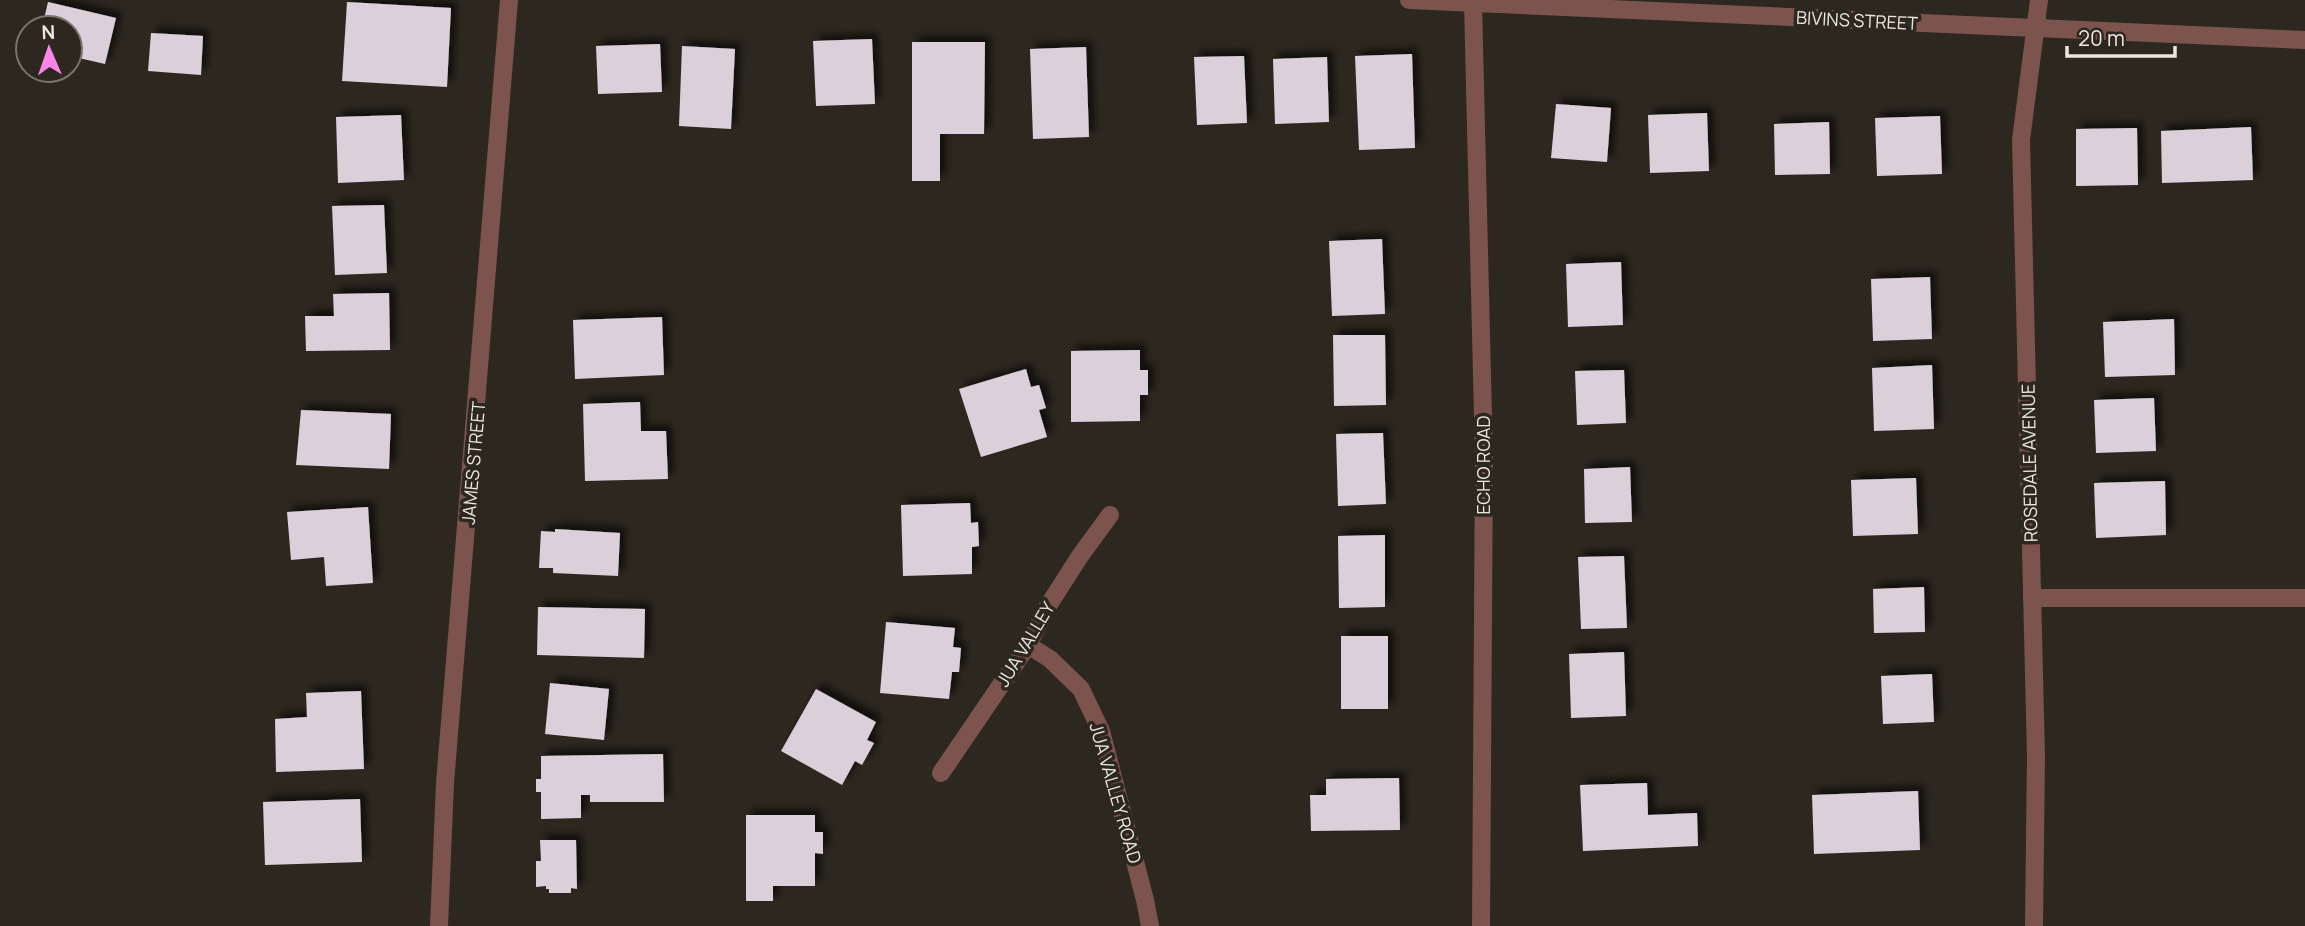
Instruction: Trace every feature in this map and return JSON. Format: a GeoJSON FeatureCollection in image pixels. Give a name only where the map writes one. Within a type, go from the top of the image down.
{"type":"FeatureCollection","features":[{"type":"Feature","properties":{"kind":"street","name":"JAMES STREET"},"geometry":{"type":"LineString","coordinates":[[439,926],[445,783],[509,0]]}},
{"type":"Feature","properties":{"kind":"street","name":"BIVINS STREET"},"geometry":{"type":"LineString","coordinates":[[1409,0],[2305,40]]}},
{"type":"Feature","properties":{"kind":"street","name":"ROSEDALE AVENUE"},"geometry":{"type":"LineString","coordinates":[[2034,926],[2036,756],[2021,140],[2039,0]]}},
{"type":"Feature","properties":{"kind":"street","name":"ECHO ROAD"},"geometry":{"type":"LineString","coordinates":[[1473,3],[1484,458],[1481,926]]}},
{"type":"Feature","properties":{"kind":"street","name":"JUA VALLEY"},"geometry":{"type":"LineString","coordinates":[[941,773],[1028,645],[1048,606],[1110,515]]}},
{"type":"Feature","properties":{"kind":"street"},"geometry":{"type":"LineString","coordinates":[[2032,598],[2305,598]]}},
{"type":"Feature","properties":{"kind":"street","name":"JUA VALLEY ROAD"},"geometry":{"type":"LineString","coordinates":[[1028,645],[1050,659],[1081,689],[1101,731],[1150,926]]}},
{"type":"Feature","properties":{"kind":"building"},"geometry":{"type":"Polygon","coordinates":[[[48,2],[116,18],[105,64],[84,59],[84,14],[45,14],[48,2]]]}},
{"type":"Feature","properties":{"kind":"building"},"geometry":{"type":"Polygon","coordinates":[[[347,2],[451,8],[447,87],[342,81],[347,2]]]}},
{"type":"Feature","properties":{"kind":"building"},"geometry":{"type":"Polygon","coordinates":[[[151,33],[203,36],[201,75],[148,71],[151,33]]]}},
{"type":"Feature","properties":{"kind":"building"},"geometry":{"type":"Polygon","coordinates":[[[872,39],[875,104],[816,106],[813,41],[872,39]]]}},
{"type":"Feature","properties":{"kind":"building"},"geometry":{"type":"Polygon","coordinates":[[[912,42],[985,42],[984,134],[940,134],[940,181],[912,181],[912,42]]]}},
{"type":"Feature","properties":{"kind":"building"},"geometry":{"type":"Polygon","coordinates":[[[660,44],[662,92],[598,94],[596,46],[660,44]]]}},
{"type":"Feature","properties":{"kind":"building"},"geometry":{"type":"Polygon","coordinates":[[[682,46],[735,49],[731,129],[679,126],[682,46]]]}},
{"type":"Feature","properties":{"kind":"building"},"geometry":{"type":"Polygon","coordinates":[[[1086,47],[1089,137],[1033,139],[1030,49],[1086,47]]]}},
{"type":"Feature","properties":{"kind":"building"},"geometry":{"type":"Polygon","coordinates":[[[1412,54],[1415,148],[1359,150],[1355,56],[1412,54]]]}},
{"type":"Feature","properties":{"kind":"building"},"geometry":{"type":"Polygon","coordinates":[[[1244,56],[1247,123],[1197,125],[1194,57],[1244,56]]]}},
{"type":"Feature","properties":{"kind":"building"},"geometry":{"type":"Polygon","coordinates":[[[1327,57],[1329,122],[1275,124],[1273,59],[1327,57]]]}},
{"type":"Feature","properties":{"kind":"building"},"geometry":{"type":"Polygon","coordinates":[[[1556,104],[1611,108],[1607,162],[1551,158],[1556,104]]]}},
{"type":"Feature","properties":{"kind":"building"},"geometry":{"type":"Polygon","coordinates":[[[1707,113],[1709,171],[1650,173],[1648,115],[1707,113]]]}},
{"type":"Feature","properties":{"kind":"building"},"geometry":{"type":"Polygon","coordinates":[[[401,115],[404,180],[338,183],[336,117],[401,115]]]}},
{"type":"Feature","properties":{"kind":"building"},"geometry":{"type":"Polygon","coordinates":[[[1940,116],[1942,174],[1877,176],[1875,118],[1940,116]]]}},
{"type":"Feature","properties":{"kind":"building"},"geometry":{"type":"Polygon","coordinates":[[[1829,122],[1830,174],[1775,175],[1774,124],[1829,122]]]}},
{"type":"Feature","properties":{"kind":"building"},"geometry":{"type":"Polygon","coordinates":[[[2251,127],[2253,180],[2162,183],[2161,131],[2251,127]]]}},
{"type":"Feature","properties":{"kind":"building"},"geometry":{"type":"Polygon","coordinates":[[[2137,128],[2138,185],[2076,186],[2076,129],[2137,128]]]}},
{"type":"Feature","properties":{"kind":"building"},"geometry":{"type":"Polygon","coordinates":[[[384,205],[387,273],[335,275],[332,206],[384,205]]]}},
{"type":"Feature","properties":{"kind":"building"},"geometry":{"type":"Polygon","coordinates":[[[1382,239],[1385,314],[1332,316],[1329,241],[1382,239]]]}},
{"type":"Feature","properties":{"kind":"building"},"geometry":{"type":"Polygon","coordinates":[[[1621,262],[1623,325],[1568,327],[1566,264],[1621,262]]]}},
{"type":"Feature","properties":{"kind":"building"},"geometry":{"type":"Polygon","coordinates":[[[1930,277],[1932,339],[1873,341],[1871,279],[1930,277]]]}},
{"type":"Feature","properties":{"kind":"building"},"geometry":{"type":"Polygon","coordinates":[[[389,293],[390,350],[306,351],[305,316],[334,316],[333,294],[389,293]]]}},
{"type":"Feature","properties":{"kind":"building"},"geometry":{"type":"Polygon","coordinates":[[[662,317],[664,375],[575,379],[573,320],[662,317]]]}},
{"type":"Feature","properties":{"kind":"building"},"geometry":{"type":"Polygon","coordinates":[[[2174,319],[2175,375],[2105,377],[2103,322],[2174,319]]]}},
{"type":"Feature","properties":{"kind":"building"},"geometry":{"type":"Polygon","coordinates":[[[1333,335],[1385,335],[1386,405],[1334,406],[1333,335]]]}},
{"type":"Feature","properties":{"kind":"building"},"geometry":{"type":"Polygon","coordinates":[[[1140,350],[1140,370],[1148,370],[1148,395],[1140,395],[1140,421],[1071,422],[1071,351],[1140,350]]]}},
{"type":"Feature","properties":{"kind":"building"},"geometry":{"type":"Polygon","coordinates":[[[1932,365],[1934,429],[1874,431],[1872,368],[1932,365]]]}},
{"type":"Feature","properties":{"kind":"building"},"geometry":{"type":"Polygon","coordinates":[[[1026,369],[1031,387],[1039,385],[1046,408],[1039,410],[1047,437],[981,457],[959,389],[1026,369]]]}},
{"type":"Feature","properties":{"kind":"building"},"geometry":{"type":"Polygon","coordinates":[[[1624,370],[1626,423],[1577,425],[1575,371],[1624,370]]]}},
{"type":"Feature","properties":{"kind":"building"},"geometry":{"type":"Polygon","coordinates":[[[2154,398],[2156,451],[2096,453],[2094,400],[2154,398]]]}},
{"type":"Feature","properties":{"kind":"building"},"geometry":{"type":"Polygon","coordinates":[[[640,402],[641,431],[666,431],[668,479],[585,481],[583,404],[640,402]]]}},
{"type":"Feature","properties":{"kind":"building"},"geometry":{"type":"Polygon","coordinates":[[[301,410],[391,414],[389,469],[296,465],[301,410]]]}},
{"type":"Feature","properties":{"kind":"building"},"geometry":{"type":"Polygon","coordinates":[[[1383,433],[1386,504],[1338,506],[1336,434],[1383,433]]]}},
{"type":"Feature","properties":{"kind":"building"},"geometry":{"type":"Polygon","coordinates":[[[1630,467],[1632,522],[1585,523],[1584,469],[1630,467]]]}},
{"type":"Feature","properties":{"kind":"building"},"geometry":{"type":"Polygon","coordinates":[[[1916,478],[1918,534],[1853,536],[1851,480],[1916,478]]]}},
{"type":"Feature","properties":{"kind":"building"},"geometry":{"type":"Polygon","coordinates":[[[2165,481],[2166,535],[2096,538],[2094,483],[2165,481]]]}},
{"type":"Feature","properties":{"kind":"building"},"geometry":{"type":"Polygon","coordinates":[[[970,503],[971,523],[978,522],[979,546],[972,547],[972,574],[903,576],[901,505],[970,503]]]}},
{"type":"Feature","properties":{"kind":"building"},"geometry":{"type":"Polygon","coordinates":[[[368,507],[373,583],[326,586],[324,557],[291,560],[287,512],[368,507]]]}},
{"type":"Feature","properties":{"kind":"building"},"geometry":{"type":"Polygon","coordinates":[[[555,529],[620,533],[618,576],[553,573],[553,568],[539,568],[541,531],[555,532],[555,529]]]}},
{"type":"Feature","properties":{"kind":"building"},"geometry":{"type":"Polygon","coordinates":[[[1385,535],[1385,607],[1339,608],[1338,536],[1385,535]]]}},
{"type":"Feature","properties":{"kind":"building"},"geometry":{"type":"Polygon","coordinates":[[[1624,556],[1627,628],[1581,629],[1578,557],[1624,556]]]}},
{"type":"Feature","properties":{"kind":"building"},"geometry":{"type":"Polygon","coordinates":[[[1924,587],[1925,632],[1874,633],[1873,589],[1924,587]]]}},
{"type":"Feature","properties":{"kind":"building"},"geometry":{"type":"Polygon","coordinates":[[[538,607],[645,609],[644,658],[537,655],[538,607]]]}},
{"type":"Feature","properties":{"kind":"building"},"geometry":{"type":"Polygon","coordinates":[[[886,622],[955,628],[953,647],[961,648],[959,672],[952,672],[949,699],[880,693],[886,622]]]}},
{"type":"Feature","properties":{"kind":"building"},"geometry":{"type":"Polygon","coordinates":[[[1341,636],[1388,636],[1388,709],[1341,709],[1341,636]]]}},
{"type":"Feature","properties":{"kind":"building"},"geometry":{"type":"Polygon","coordinates":[[[1624,652],[1626,716],[1571,718],[1569,654],[1624,652]]]}},
{"type":"Feature","properties":{"kind":"building"},"geometry":{"type":"Polygon","coordinates":[[[1932,674],[1934,722],[1883,724],[1881,676],[1932,674]]]}},
{"type":"Feature","properties":{"kind":"building"},"geometry":{"type":"Polygon","coordinates":[[[550,683],[609,689],[604,740],[545,734],[550,683]]]}},
{"type":"Feature","properties":{"kind":"building"},"geometry":{"type":"Polygon","coordinates":[[[816,689],[876,722],[867,740],[874,743],[862,765],[855,761],[842,785],[781,751],[816,689]]]}},
{"type":"Feature","properties":{"kind":"building"},"geometry":{"type":"Polygon","coordinates":[[[361,691],[364,769],[276,772],[275,719],[307,717],[306,693],[361,691]]]}},
{"type":"Feature","properties":{"kind":"building"},"geometry":{"type":"Polygon","coordinates":[[[663,754],[664,802],[590,802],[590,795],[581,795],[581,818],[541,819],[541,792],[536,792],[536,779],[541,779],[541,756],[663,754]]]}},
{"type":"Feature","properties":{"kind":"building"},"geometry":{"type":"Polygon","coordinates":[[[1399,778],[1400,830],[1311,831],[1310,795],[1326,795],[1326,779],[1399,778]]]}},
{"type":"Feature","properties":{"kind":"building"},"geometry":{"type":"Polygon","coordinates":[[[1647,783],[1648,815],[1697,813],[1698,846],[1583,851],[1580,785],[1647,783]]]}},
{"type":"Feature","properties":{"kind":"building"},"geometry":{"type":"Polygon","coordinates":[[[1918,791],[1920,850],[1814,854],[1812,795],[1918,791]]]}},
{"type":"Feature","properties":{"kind":"building"},"geometry":{"type":"Polygon","coordinates":[[[360,799],[362,862],[265,865],[263,802],[360,799]]]}},
{"type":"Feature","properties":{"kind":"building"},"geometry":{"type":"Polygon","coordinates":[[[746,815],[815,815],[815,832],[823,832],[823,854],[815,853],[815,886],[773,886],[773,901],[746,901],[746,815]]]}},
{"type":"Feature","properties":{"kind":"building"},"geometry":{"type":"Polygon","coordinates":[[[540,840],[576,840],[577,889],[571,888],[571,893],[549,893],[546,886],[536,887],[536,861],[541,861],[540,840]]]}}]}
